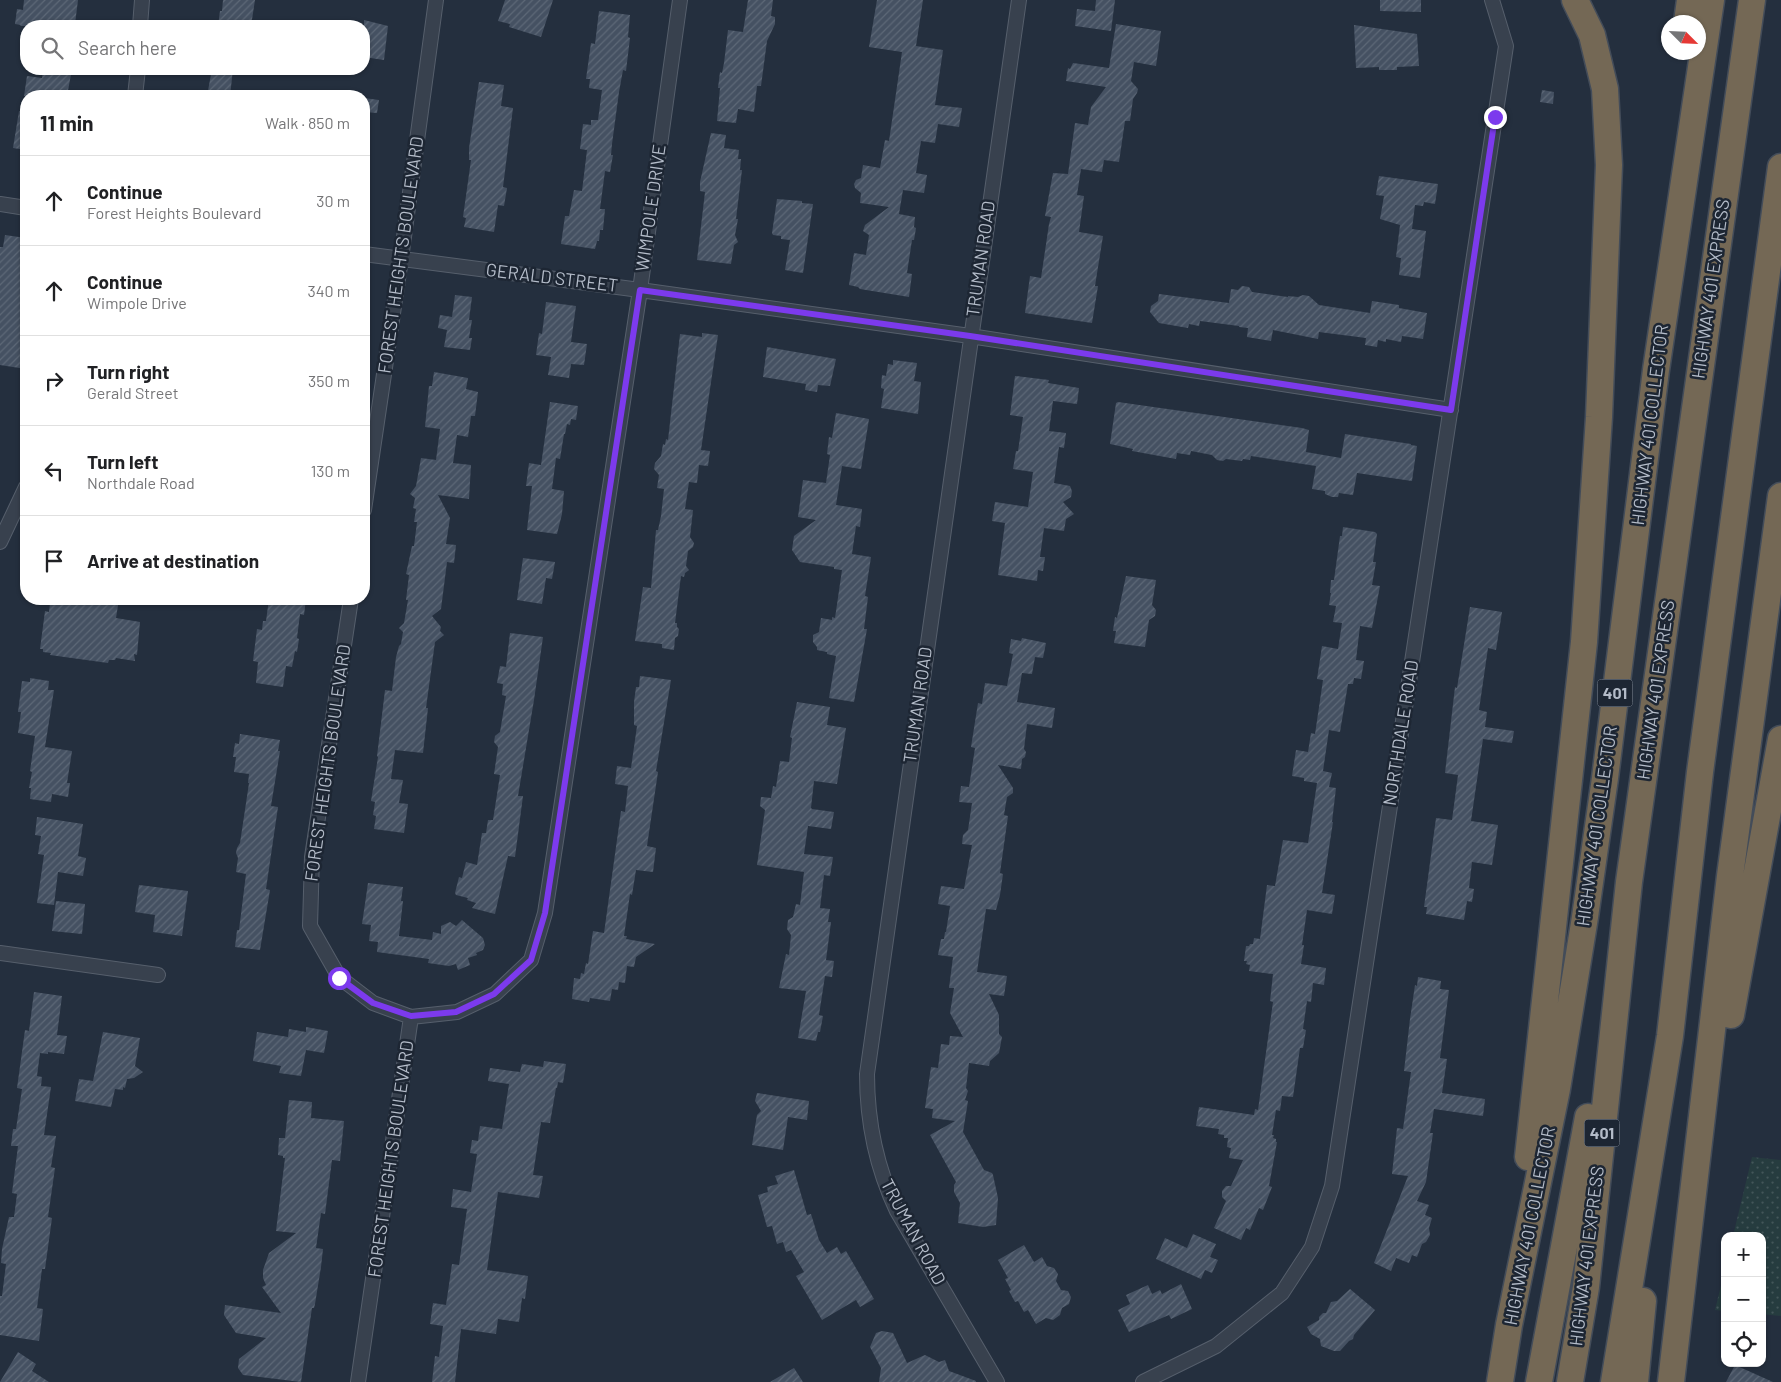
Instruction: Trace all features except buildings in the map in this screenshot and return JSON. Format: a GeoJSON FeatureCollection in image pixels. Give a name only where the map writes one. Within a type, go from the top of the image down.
{"type":"FeatureCollection","features":[{"type":"Feature","properties":{"kind":"highway"},"geometry":{"type":"LineString","coordinates":[[1509,1325],[1584,642],[1599,417],[1609,164],[1605,89],[1592,35],[1575,0]]}},
{"type":"Feature","properties":{"kind":"highway"},"geometry":{"type":"LineString","coordinates":[[1689,15],[1690,0]]}},
{"type":"Feature","properties":{"kind":"highway","name":"HIGHWAY 401 COLLECTOR"},"geometry":{"type":"LineString","coordinates":[[1500,1382],[1509,1325],[1557,1088],[1585,916],[1605,778],[1656,370],[1710,0]]}},
{"type":"Feature","properties":{"kind":"highway","name":"HIGHWAY 401 EXPRESS"},"geometry":{"type":"LineString","coordinates":[[1570,1382],[1586,1287],[1629,882],[1752,0]]}},
{"type":"Feature","properties":{"kind":"highway"},"geometry":{"type":"LineString","coordinates":[[1656,370],[1684,60]]}},
{"type":"Feature","properties":{"kind":"highway"},"geometry":{"type":"LineString","coordinates":[[1635,1382],[1670,1036],[1700,772],[1781,167]]}},
{"type":"Feature","properties":{"kind":"highway"},"geometry":{"type":"LineString","coordinates":[[1671,1382],[1685,1277],[1730,876],[1781,496]]}},
{"type":"Feature","properties":{"kind":"highway"},"geometry":{"type":"LineString","coordinates":[[1685,1277],[1758,859],[1781,739]]}},
{"type":"Feature","properties":{"kind":"highway"},"geometry":{"type":"LineString","coordinates":[[1540,1382],[1629,882]]}},
{"type":"Feature","properties":{"kind":"highway"},"geometry":{"type":"LineString","coordinates":[[1614,1382],[1670,1036]]}},
{"type":"Feature","properties":{"kind":"street"},"geometry":{"type":"LineString","coordinates":[[140,20],[142,0]]}},
{"type":"Feature","properties":{"kind":"street","name":"FOREST HEIGHTS BOULEVARD"},"geometry":{"type":"LineString","coordinates":[[370,469],[436,0]]}},
{"type":"Feature","properties":{"kind":"street","name":"WIMPOLE DRIVE"},"geometry":{"type":"LineString","coordinates":[[411,1016],[456,1012],[494,994],[531,960],[545,913],[640,290],[680,0]]}},
{"type":"Feature","properties":{"kind":"street","name":"TRUMAN ROAD"},"geometry":{"type":"LineString","coordinates":[[997,1382],[888,1192],[879,1164],[867,1100],[867,1074],[1019,0]]}},
{"type":"Feature","properties":{"kind":"street","name":"NORTHDALE ROAD"},"geometry":{"type":"LineString","coordinates":[[1143,1382],[1216,1346],[1282,1293],[1312,1247],[1332,1186],[1506,46],[1492,0]]}},
{"type":"Feature","properties":{"kind":"street"},"geometry":{"type":"LineString","coordinates":[[136,90],[137,75]]}},
{"type":"Feature","properties":{"kind":"street"},"geometry":{"type":"LineString","coordinates":[[0,204],[20,207]]}},
{"type":"Feature","properties":{"kind":"street","name":"GERALD STREET"},"geometry":{"type":"LineString","coordinates":[[370,255],[970,336],[1451,410]]}},
{"type":"Feature","properties":{"kind":"street"},"geometry":{"type":"LineString","coordinates":[[0,542],[20,500]]}},
{"type":"Feature","properties":{"kind":"street","name":"FOREST HEIGHTS BOULEVARD"},"geometry":{"type":"LineString","coordinates":[[349,605],[312,857],[310,926],[339,978],[373,1003],[411,1016],[358,1382]]}},
{"type":"Feature","properties":{"kind":"street"},"geometry":{"type":"LineString","coordinates":[[0,954],[158,975]]}},
{"type":"Feature","properties":{"kind":"green space"},"geometry":{"type":"Polygon","coordinates":[[[1752,1157],[1781,1160],[1781,1316],[1766,1314],[1766,1232],[1734,1232],[1752,1157]]]}},
{"type":"Feature","properties":{"kind":"green space"},"geometry":{"type":"Polygon","coordinates":[[[1721,1285],[1721,1311],[1715,1310],[1721,1285]]]}},
{"type":"Feature","properties":{"kind":"route"},"geometry":{"type":"LineString","coordinates":[[339,978],[373,1003],[411,1016],[456,1012],[494,994],[531,960],[545,913],[640,290],[970,336],[1451,410],[1495,117]]}}]}
